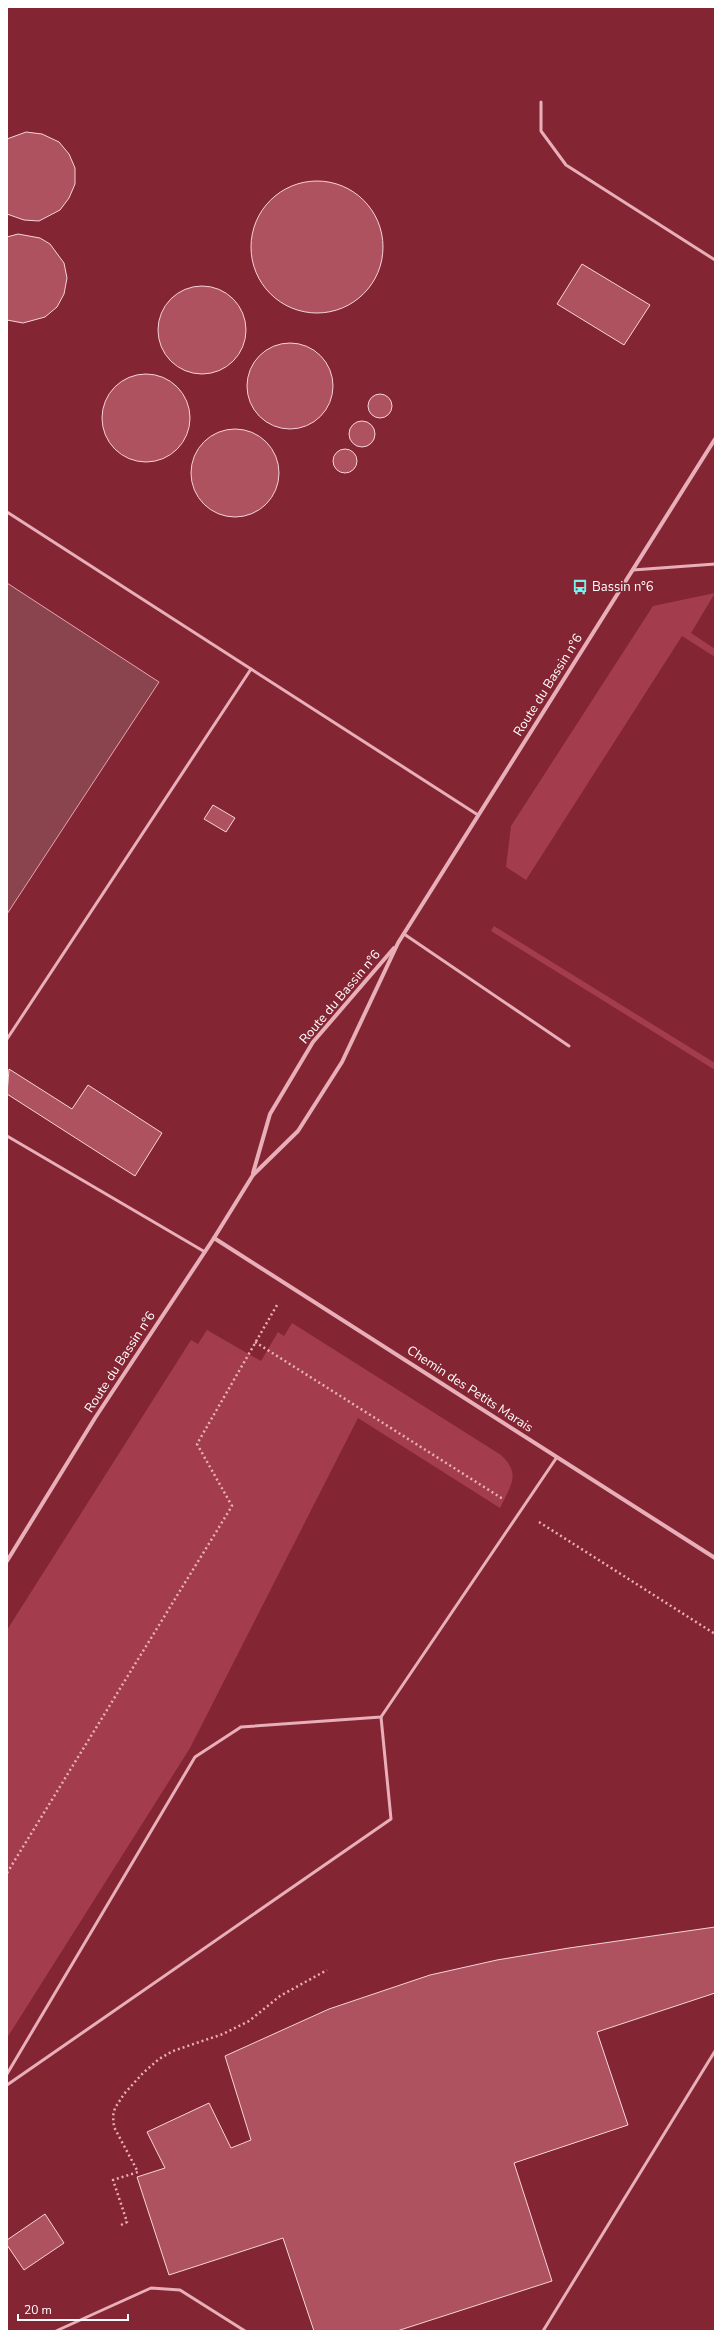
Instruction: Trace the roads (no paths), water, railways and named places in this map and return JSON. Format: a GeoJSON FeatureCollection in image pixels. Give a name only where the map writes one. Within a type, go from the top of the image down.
{"type":"FeatureCollection","features":[{"type":"Feature","properties":{"kind":"street","name":"Route du Bassin n°6"},"geometry":{"type":"LineString","coordinates":[[253,1174],[270,1114],[313,1042],[398,943],[404,934],[715,439]]}},
{"type":"Feature","properties":{"kind":"street","name":"Route du Bassin n°6"},"geometry":{"type":"LineString","coordinates":[[7,1561],[95,1418],[205,1252],[253,1174],[298,1131],[342,1062],[398,943]]}},
{"type":"Feature","properties":{"kind":"street","name":"Chemin des Petits Marais"},"geometry":{"type":"LineString","coordinates":[[214,1238],[715,1558]]}},
{"type":"Feature","properties":{"kind":"lane"},"geometry":{"type":"LineString","coordinates":[[541,102],[541,131],[566,165],[715,260]]}},
{"type":"Feature","properties":{"kind":"lane"},"geometry":{"type":"LineString","coordinates":[[7,512],[251,670],[478,814]]}},
{"type":"Feature","properties":{"kind":"lane"},"geometry":{"type":"LineString","coordinates":[[633,570],[715,564]]}},
{"type":"Feature","properties":{"kind":"lane"},"geometry":{"type":"LineString","coordinates":[[7,1039],[251,670]]}},
{"type":"Feature","properties":{"kind":"lane"},"geometry":{"type":"LineString","coordinates":[[404,934],[569,1046]]}},
{"type":"Feature","properties":{"kind":"lane"},"geometry":{"type":"LineString","coordinates":[[7,1136],[205,1252]]}},
{"type":"Feature","properties":{"kind":"lane"},"geometry":{"type":"LineString","coordinates":[[7,2085],[391,1819],[381,1717],[557,1457]]}},
{"type":"Feature","properties":{"kind":"lane"},"geometry":{"type":"LineString","coordinates":[[7,2074],[195,1757],[241,1727],[381,1717]]}},
{"type":"Feature","properties":{"kind":"lane"},"geometry":{"type":"LineString","coordinates":[[543,2331],[715,2051]]}},
{"type":"Feature","properties":{"kind":"lane"},"geometry":{"type":"LineString","coordinates":[[56,2331],[151,2288],[180,2290],[245,2331]]}},
{"type":"Feature","properties":{"kind":"place","name":"Bassin n°6"},"geometry":{"type":"Point","coordinates":[580,587]}}]}
